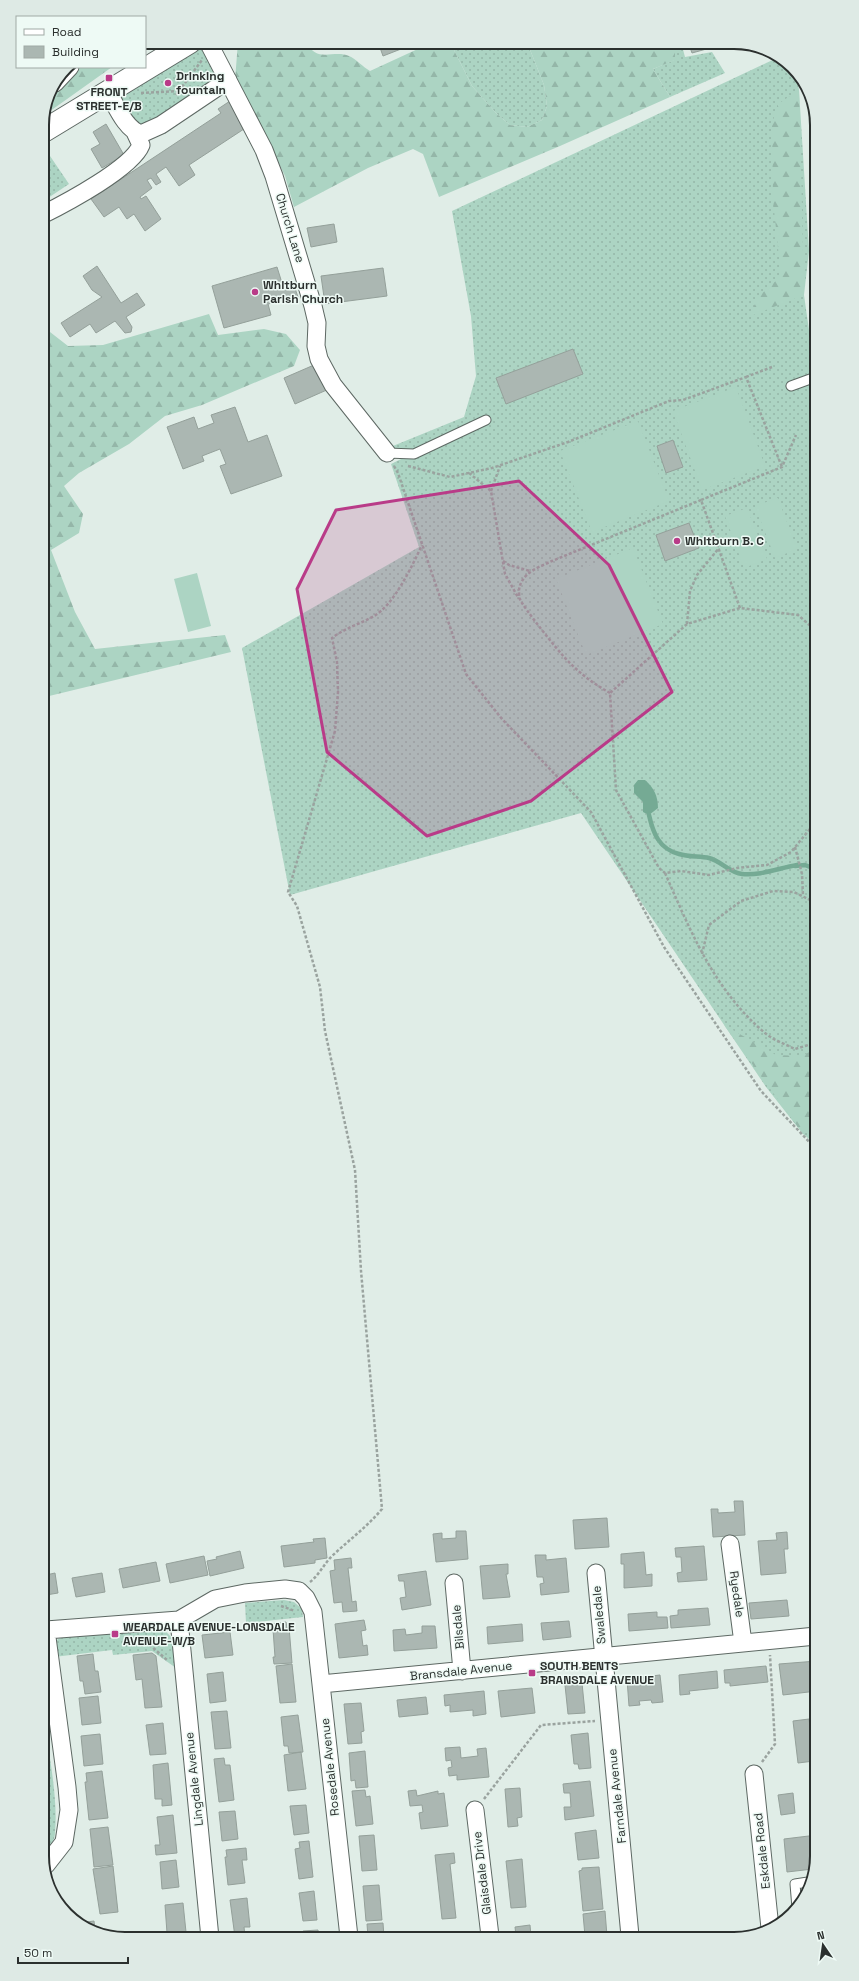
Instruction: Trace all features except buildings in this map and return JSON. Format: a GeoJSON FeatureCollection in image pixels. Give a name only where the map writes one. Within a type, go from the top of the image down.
{"type":"FeatureCollection","features":[{"type":"Feature","properties":{"kind":"main road"},"geometry":{"type":"LineString","coordinates":[[49,128],[109,94],[179,49]]}},
{"type":"Feature","properties":{"kind":"street","name":"Church Lane"},"geometry":{"type":"LineString","coordinates":[[212,49],[264,150],[274,176],[313,306],[317,323],[316,346],[319,359],[333,385],[387,453]]}},
{"type":"Feature","properties":{"kind":"street"},"geometry":{"type":"LineString","coordinates":[[135,132],[141,134],[148,132],[228,80]]}},
{"type":"Feature","properties":{"kind":"street"},"geometry":{"type":"LineString","coordinates":[[49,211],[116,171],[132,159],[138,152],[141,145],[135,132],[127,123],[109,94]]}},
{"type":"Feature","properties":{"kind":"street","name":"Ryedale"},"geometry":{"type":"LineString","coordinates":[[730,1544],[743,1643]]}},
{"type":"Feature","properties":{"kind":"street","name":"Swaledale"},"geometry":{"type":"LineString","coordinates":[[596,1573],[603,1657]]}},
{"type":"Feature","properties":{"kind":"street","name":"Bilsdale"},"geometry":{"type":"LineString","coordinates":[[454,1583],[462,1671]]}},
{"type":"Feature","properties":{"kind":"street"},"geometry":{"type":"LineString","coordinates":[[49,1630],[179,1620],[215,1599],[245,1592],[285,1589],[303,1595]]}},
{"type":"Feature","properties":{"kind":"street","name":"Rosedale Avenue"},"geometry":{"type":"LineString","coordinates":[[303,1595],[313,1612],[348,1932]]}},
{"type":"Feature","properties":{"kind":"street","name":"Lingdale Avenue"},"geometry":{"type":"LineString","coordinates":[[179,1620],[209,1932]]}},
{"type":"Feature","properties":{"kind":"street","name":"Bransdale Avenue"},"geometry":{"type":"LineString","coordinates":[[321,1684],[810,1637]]}},
{"type":"Feature","properties":{"kind":"street"},"geometry":{"type":"LineString","coordinates":[[49,1652],[69,1810],[64,1842],[49,1861]]}},
{"type":"Feature","properties":{"kind":"street","name":"Farndale Avenue"},"geometry":{"type":"LineString","coordinates":[[603,1657],[630,1932]]}},
{"type":"Feature","properties":{"kind":"street","name":"Eskdale Road"},"geometry":{"type":"LineString","coordinates":[[754,1774],[769,1923]]}},
{"type":"Feature","properties":{"kind":"street","name":"Glaisdale Drive"},"geometry":{"type":"LineString","coordinates":[[475,1810],[490,1932]]}},
{"type":"Feature","properties":{"kind":"lane"},"geometry":{"type":"LineString","coordinates":[[791,386],[810,379]]}},
{"type":"Feature","properties":{"kind":"lane"},"geometry":{"type":"LineString","coordinates":[[387,453],[414,454],[486,420]]}},
{"type":"Feature","properties":{"kind":"lane"},"geometry":{"type":"LineString","coordinates":[[797,1899],[796,1884],[805,1882]]}},
{"type":"Feature","properties":{"kind":"path"},"geometry":{"type":"LineString","coordinates":[[175,97],[207,49]]}},
{"type":"Feature","properties":{"kind":"path"},"geometry":{"type":"LineString","coordinates":[[109,94],[186,90]]}},
{"type":"Feature","properties":{"kind":"path"},"geometry":{"type":"LineString","coordinates":[[387,453],[411,467],[450,477],[469,473],[500,465],[568,442],[669,401],[683,400],[772,367]]}},
{"type":"Feature","properties":{"kind":"path"},"geometry":{"type":"LineString","coordinates":[[746,377],[782,467]]}},
{"type":"Feature","properties":{"kind":"path"},"geometry":{"type":"LineString","coordinates":[[520,600],[519,590],[522,580],[530,571],[552,560],[782,467],[796,435]]}},
{"type":"Feature","properties":{"kind":"path"},"geometry":{"type":"LineString","coordinates":[[387,453],[398,473],[466,674],[502,719],[591,812],[664,947],[761,1091],[810,1143]]}},
{"type":"Feature","properties":{"kind":"path"},"geometry":{"type":"LineString","coordinates":[[500,465],[491,492],[505,574],[520,600],[567,660],[594,683],[610,693]]}},
{"type":"Feature","properties":{"kind":"path"},"geometry":{"type":"LineString","coordinates":[[469,473],[491,492]]}},
{"type":"Feature","properties":{"kind":"path"},"geometry":{"type":"LineString","coordinates":[[701,500],[740,608]]}},
{"type":"Feature","properties":{"kind":"path"},"geometry":{"type":"LineString","coordinates":[[303,1595],[331,1557],[370,1524],[382,1509],[361,1271],[355,1170],[325,1031],[320,987],[297,906],[288,892],[335,731],[338,692],[337,662],[332,638],[341,632],[375,616],[391,600],[422,545]]}},
{"type":"Feature","properties":{"kind":"path"},"geometry":{"type":"LineString","coordinates":[[687,624],[690,591],[698,575],[706,563],[719,550],[719,547]]}},
{"type":"Feature","properties":{"kind":"path"},"geometry":{"type":"LineString","coordinates":[[503,561],[509,565],[530,571]]}},
{"type":"Feature","properties":{"kind":"path"},"geometry":{"type":"LineString","coordinates":[[610,693],[687,624],[740,608],[798,615],[810,626]]}},
{"type":"Feature","properties":{"kind":"path"},"geometry":{"type":"LineString","coordinates":[[610,693],[616,790],[659,868],[665,873],[702,954],[731,999],[766,1034],[795,1049],[810,1044]]}},
{"type":"Feature","properties":{"kind":"path"},"geometry":{"type":"LineString","coordinates":[[665,873],[681,871],[709,875],[728,870],[767,865],[792,852],[810,829]]}},
{"type":"Feature","properties":{"kind":"path"},"geometry":{"type":"LineString","coordinates":[[795,847],[801,867],[803,897]]}},
{"type":"Feature","properties":{"kind":"path"},"geometry":{"type":"LineString","coordinates":[[702,954],[709,925],[741,901],[774,891],[794,892],[810,900]]}},
{"type":"Feature","properties":{"kind":"path"},"geometry":{"type":"LineString","coordinates":[[125,1624],[184,1674]]}},
{"type":"Feature","properties":{"kind":"path"},"geometry":{"type":"LineString","coordinates":[[754,1774],[775,1744],[769,1641]]}},
{"type":"Feature","properties":{"kind":"path"},"geometry":{"type":"LineString","coordinates":[[475,1810],[541,1725],[609,1721]]}},
{"type":"Feature","properties":{"kind":"highlighted area"},"geometry":{"type":"Polygon","coordinates":[[[519,481],[609,565],[672,692],[531,801],[427,836],[327,752],[297,589],[336,510],[519,481]]]}},
{"type":"Feature","properties":{"kind":"green space"},"geometry":{"type":"Polygon","coordinates":[[[189,49],[202,49],[219,79],[158,124],[138,127],[117,99],[189,49]]]}},
{"type":"Feature","properties":{"kind":"green space"},"geometry":{"type":"Polygon","coordinates":[[[237,49],[311,49],[320,54],[326,55],[343,54],[354,59],[370,71],[418,49],[454,49],[472,86],[496,113],[510,125],[527,127],[542,120],[547,106],[544,85],[530,49],[675,49],[675,60],[653,69],[670,97],[560,146],[439,197],[423,154],[413,149],[368,168],[294,207],[285,176],[263,130],[235,80],[237,49]]]}},
{"type":"Feature","properties":{"kind":"green space"},"geometry":{"type":"Polygon","coordinates":[[[454,49],[530,49],[544,85],[547,106],[542,120],[527,127],[510,125],[496,113],[472,86],[454,49]]]}},
{"type":"Feature","properties":{"kind":"green space"},"geometry":{"type":"Polygon","coordinates":[[[675,49],[683,49],[685,57],[712,52],[725,73],[670,97],[653,69],[674,60],[675,49]]]}},
{"type":"Feature","properties":{"kind":"green space"},"geometry":{"type":"Polygon","coordinates":[[[773,60],[788,71],[798,84],[809,251],[804,295],[810,337],[810,1140],[803,1134],[766,1087],[581,813],[290,895],[242,648],[419,547],[391,464],[401,459],[388,448],[464,417],[476,376],[471,316],[452,211],[773,60]]]}},
{"type":"Feature","properties":{"kind":"green space"},"geometry":{"type":"Polygon","coordinates":[[[76,68],[111,68],[51,111],[56,93],[76,68]]]}},
{"type":"Feature","properties":{"kind":"green space"},"geometry":{"type":"Polygon","coordinates":[[[799,90],[804,295],[748,317],[760,295],[781,276],[773,200],[772,124],[778,104],[799,90]]]}},
{"type":"Feature","properties":{"kind":"green space"},"geometry":{"type":"Polygon","coordinates":[[[49,154],[69,184],[49,197],[49,154]]]}},
{"type":"Feature","properties":{"kind":"green space"},"geometry":{"type":"Polygon","coordinates":[[[209,314],[218,335],[264,329],[286,334],[300,350],[294,366],[202,405],[165,416],[129,444],[79,473],[64,486],[83,514],[79,533],[51,550],[75,612],[95,649],[225,635],[231,652],[49,696],[49,330],[68,346],[103,345],[209,314]]]}},
{"type":"Feature","properties":{"kind":"green space"},"geometry":{"type":"Polygon","coordinates":[[[736,387],[765,466],[702,490],[673,411],[736,387]]]}},
{"type":"Feature","properties":{"kind":"green space"},"geometry":{"type":"Polygon","coordinates":[[[638,421],[669,501],[592,532],[560,451],[638,421]]]}},
{"type":"Feature","properties":{"kind":"green space"},"geometry":{"type":"Polygon","coordinates":[[[778,498],[797,549],[775,558],[755,506],[778,498]]]}},
{"type":"Feature","properties":{"kind":"green space"},"geometry":{"type":"Polygon","coordinates":[[[747,508],[767,559],[744,568],[725,516],[747,508]]]}},
{"type":"Feature","properties":{"kind":"green space"},"geometry":{"type":"Polygon","coordinates":[[[633,548],[663,624],[586,655],[556,579],[633,548]]]}},
{"type":"Feature","properties":{"kind":"green space"},"geometry":{"type":"Polygon","coordinates":[[[197,573],[211,626],[188,632],[174,579],[197,573]]]}},
{"type":"Feature","properties":{"kind":"green space"},"geometry":{"type":"Polygon","coordinates":[[[724,1025],[776,1055],[803,1056],[810,1051],[810,1126],[803,1134],[724,1025]]]}},
{"type":"Feature","properties":{"kind":"green space"},"geometry":{"type":"Polygon","coordinates":[[[284,1600],[294,1602],[302,1609],[303,1617],[246,1623],[245,1603],[284,1600]]]}},
{"type":"Feature","properties":{"kind":"green space"},"geometry":{"type":"Polygon","coordinates":[[[160,1628],[173,1640],[176,1668],[152,1651],[113,1655],[112,1650],[54,1657],[52,1647],[58,1639],[66,1636],[160,1628]]]}},
{"type":"Feature","properties":{"kind":"green space"},"geometry":{"type":"Polygon","coordinates":[[[49,1752],[56,1820],[55,1835],[49,1847],[49,1752]]]}},
{"type":"Feature","properties":{"kind":"shaded area"},"geometry":{"type":"Polygon","coordinates":[[[638,780],[645,780],[651,786],[656,796],[658,808],[649,815],[643,812],[643,802],[634,793],[634,785],[638,780]]]}},
{"type":"Feature","properties":{"kind":"waterway"},"geometry":{"type":"LineString","coordinates":[[649,815],[658,839],[672,852],[687,856],[709,858],[733,872],[742,874],[763,873],[797,865]]}},
{"type":"Feature","properties":{"kind":"waterway"},"geometry":{"type":"LineString","coordinates":[[795,866],[805,865],[810,867]]}},
{"type":"Feature","properties":{"kind":"place","name":"FRONT STREET-E/B"},"geometry":{"type":"Point","coordinates":[109,78]}},
{"type":"Feature","properties":{"kind":"place","name":"Drinking fountain"},"geometry":{"type":"Point","coordinates":[168,83]}},
{"type":"Feature","properties":{"kind":"place","name":"Whitburn Parish Church"},"geometry":{"type":"Point","coordinates":[255,292]}},
{"type":"Feature","properties":{"kind":"place","name":"Whitburn B. C"},"geometry":{"type":"Point","coordinates":[677,541]}},
{"type":"Feature","properties":{"kind":"place","name":"WEARDALE AVENUE-LONSDALE AVENUE-W/B"},"geometry":{"type":"Point","coordinates":[115,1634]}},
{"type":"Feature","properties":{"kind":"place","name":"SOUTH BENTS BRANSDALE AVENUE"},"geometry":{"type":"Point","coordinates":[532,1673]}}]}
